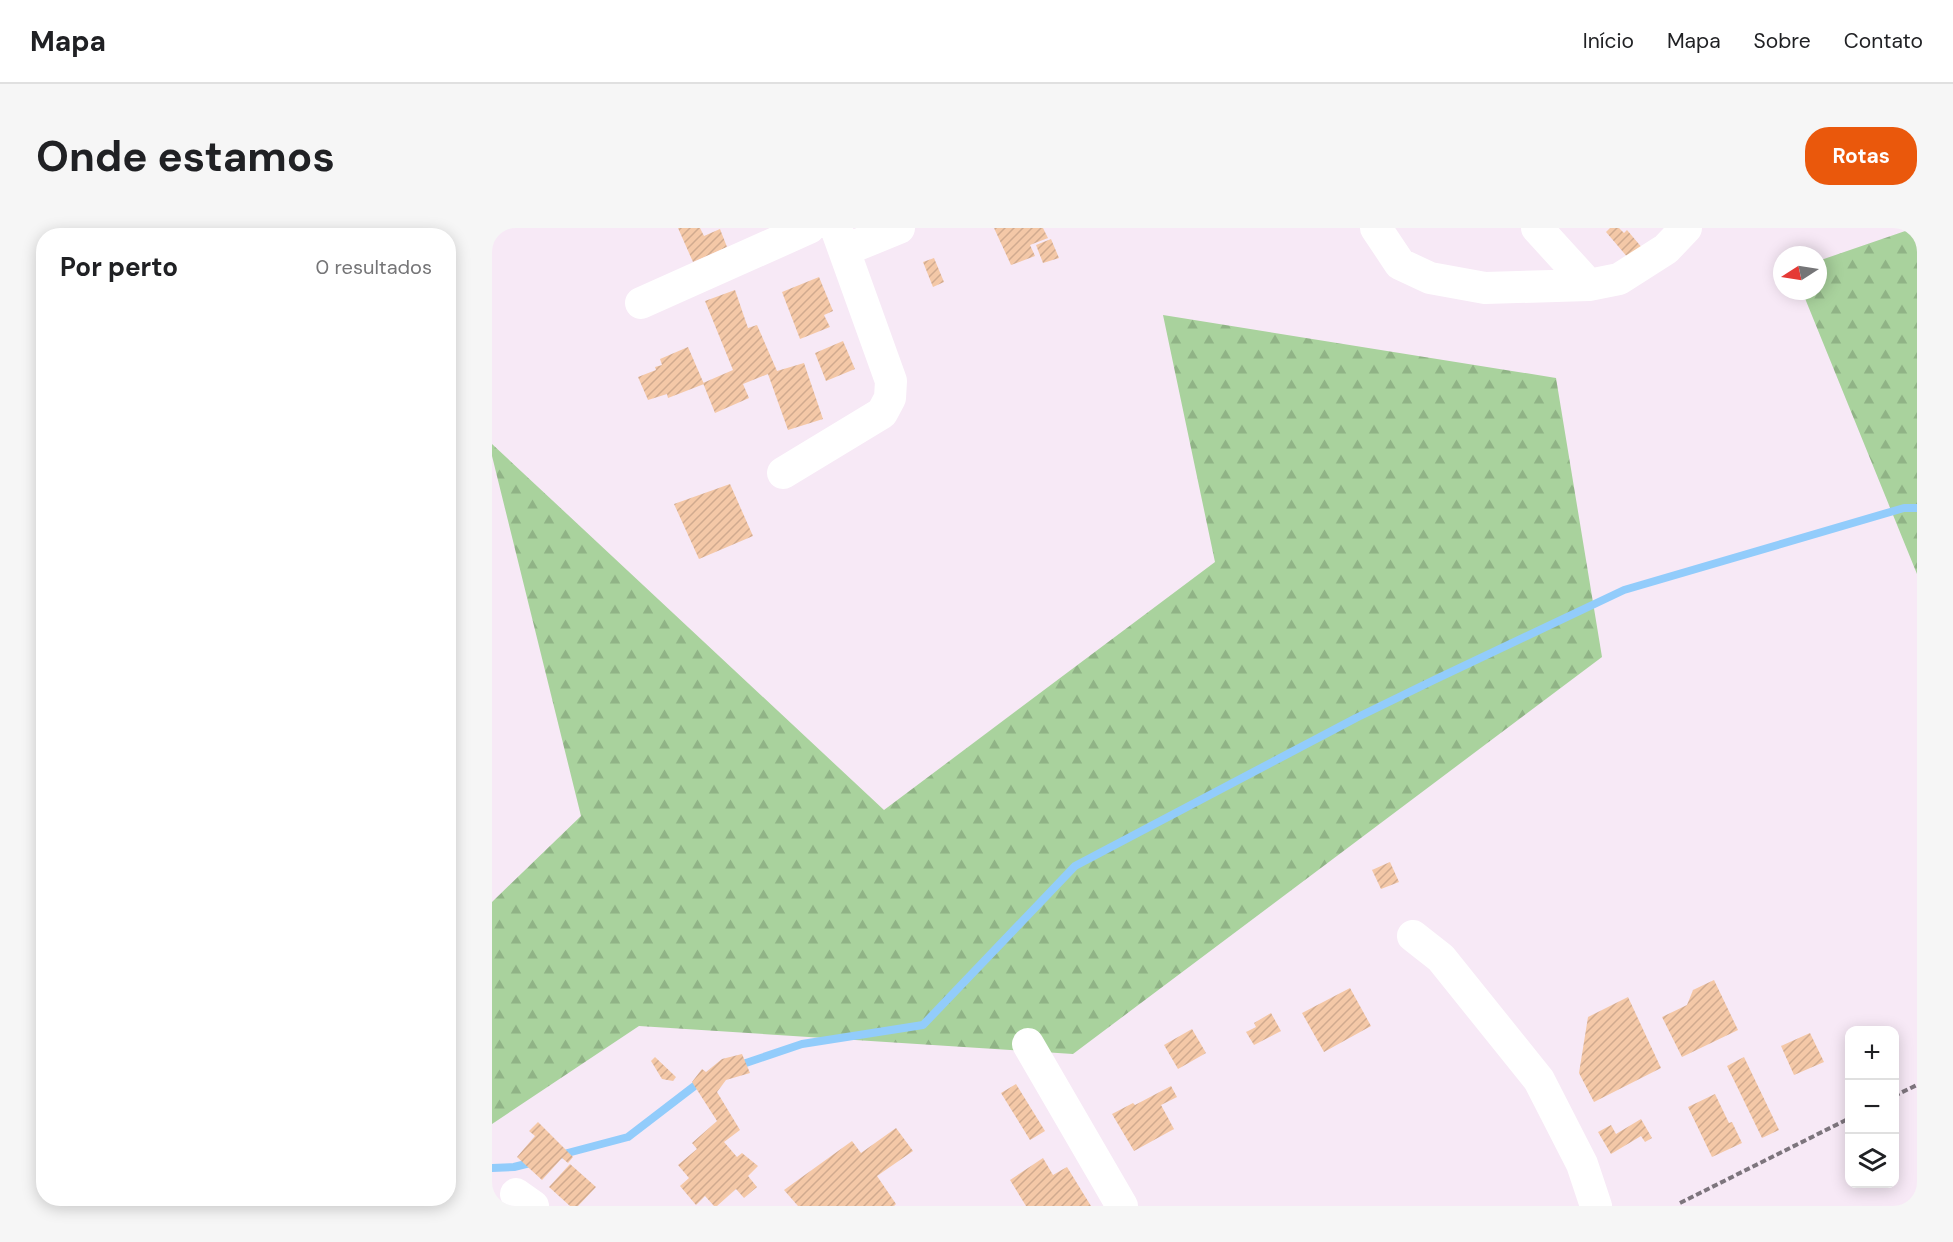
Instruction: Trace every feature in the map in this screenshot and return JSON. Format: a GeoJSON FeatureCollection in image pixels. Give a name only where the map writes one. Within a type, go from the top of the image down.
{"type":"FeatureCollection","features":[{"type":"Feature","properties":{"kind":"street"},"geometry":{"type":"LineString","coordinates":[[641,303],[809,228]]}},
{"type":"Feature","properties":{"kind":"street"},"geometry":{"type":"LineString","coordinates":[[783,473],[882,413],[890,398],[891,381],[841,239],[900,228]]}},
{"type":"Feature","properties":{"kind":"street"},"geometry":{"type":"LineString","coordinates":[[1376,228],[1400,264],[1430,278],[1485,288],[1589,285],[1619,279],[1666,249],[1686,228]]}},
{"type":"Feature","properties":{"kind":"street"},"geometry":{"type":"LineString","coordinates":[[1537,228],[1589,285]]}},
{"type":"Feature","properties":{"kind":"street"},"geometry":{"type":"LineString","coordinates":[[1413,936],[1441,958],[1539,1080],[1582,1164],[1596,1206]]}},
{"type":"Feature","properties":{"kind":"street"},"geometry":{"type":"LineString","coordinates":[[1029,1044],[1122,1206]]}},
{"type":"Feature","properties":{"kind":"path"},"geometry":{"type":"LineString","coordinates":[[1899,1093],[1917,1084]]}},
{"type":"Feature","properties":{"kind":"path"},"geometry":{"type":"LineString","coordinates":[[1680,1203],[1845,1120]]}},
{"type":"Feature","properties":{"kind":"green space"},"geometry":{"type":"Polygon","coordinates":[[[1917,228],[1917,574],[1806,300],[1827,300],[1827,258],[1917,228]]]}},
{"type":"Feature","properties":{"kind":"green space"},"geometry":{"type":"Polygon","coordinates":[[[1163,315],[1556,378],[1602,657],[1073,1054],[639,1026],[492,1124],[492,902],[581,816],[492,456],[492,444],[884,810],[1215,562],[1163,315]]]}},
{"type":"Feature","properties":{"kind":"building"},"geometry":{"type":"Polygon","coordinates":[[[678,228],[700,228],[704,236],[720,229],[727,247],[693,262],[678,228]]]}},
{"type":"Feature","properties":{"kind":"building"},"geometry":{"type":"Polygon","coordinates":[[[994,228],[1043,228],[1048,238],[1030,245],[1035,256],[1011,265],[994,228]]]}},
{"type":"Feature","properties":{"kind":"building"},"geometry":{"type":"Polygon","coordinates":[[[1610,228],[1619,228],[1624,233],[1627,230],[1649,256],[1635,266],[1606,232],[1610,228]]]}},
{"type":"Feature","properties":{"kind":"building"},"geometry":{"type":"Polygon","coordinates":[[[1051,239],[1059,258],[1043,263],[1036,245],[1051,239]]]}},
{"type":"Feature","properties":{"kind":"building"},"geometry":{"type":"Polygon","coordinates":[[[934,258],[944,282],[933,287],[923,262],[934,258]]]}},
{"type":"Feature","properties":{"kind":"building"},"geometry":{"type":"Polygon","coordinates":[[[819,277],[833,311],[824,315],[830,327],[800,339],[782,292],[819,277]]]}},
{"type":"Feature","properties":{"kind":"building"},"geometry":{"type":"Polygon","coordinates":[[[735,290],[748,328],[757,325],[777,371],[804,363],[823,419],[788,430],[768,374],[743,384],[749,398],[715,413],[703,383],[733,370],[705,301],[735,290]]]}},
{"type":"Feature","properties":{"kind":"building"},"geometry":{"type":"Polygon","coordinates":[[[843,341],[855,369],[826,381],[815,353],[843,341]]]}},
{"type":"Feature","properties":{"kind":"building"},"geometry":{"type":"Polygon","coordinates":[[[688,347],[704,384],[668,398],[667,394],[648,400],[638,377],[656,370],[655,367],[662,365],[660,359],[688,347]]]}},
{"type":"Feature","properties":{"kind":"building"},"geometry":{"type":"Polygon","coordinates":[[[730,484],[753,536],[699,559],[674,504],[730,484]]]}},
{"type":"Feature","properties":{"kind":"building"},"geometry":{"type":"Polygon","coordinates":[[[1390,862],[1399,882],[1381,889],[1372,870],[1390,862]]]}},
{"type":"Feature","properties":{"kind":"building"},"geometry":{"type":"Polygon","coordinates":[[[1714,980],[1738,1030],[1682,1057],[1662,1017],[1687,1005],[1693,990],[1714,980]]]}},
{"type":"Feature","properties":{"kind":"building"},"geometry":{"type":"Polygon","coordinates":[[[1350,988],[1371,1026],[1324,1052],[1302,1013],[1350,988]]]}},
{"type":"Feature","properties":{"kind":"building"},"geometry":{"type":"Polygon","coordinates":[[[1628,997],[1661,1068],[1594,1102],[1579,1073],[1588,1017],[1628,997]]]}},
{"type":"Feature","properties":{"kind":"building"},"geometry":{"type":"Polygon","coordinates":[[[1271,1013],[1281,1031],[1254,1045],[1246,1032],[1256,1027],[1254,1023],[1271,1013]]]}},
{"type":"Feature","properties":{"kind":"building"},"geometry":{"type":"Polygon","coordinates":[[[1192,1029],[1206,1053],[1178,1069],[1164,1045],[1192,1029]]]}},
{"type":"Feature","properties":{"kind":"building"},"geometry":{"type":"Polygon","coordinates":[[[1810,1033],[1824,1062],[1794,1075],[1781,1046],[1810,1033]]]}},
{"type":"Feature","properties":{"kind":"building"},"geometry":{"type":"Polygon","coordinates":[[[742,1054],[750,1073],[726,1080],[717,1092],[740,1130],[724,1142],[737,1157],[742,1153],[758,1166],[748,1176],[757,1187],[744,1198],[736,1189],[717,1206],[714,1206],[705,1196],[696,1205],[680,1186],[689,1178],[678,1165],[697,1149],[692,1143],[717,1121],[692,1082],[702,1069],[706,1072],[722,1059],[742,1054]]]}},
{"type":"Feature","properties":{"kind":"building"},"geometry":{"type":"Polygon","coordinates":[[[655,1057],[676,1077],[673,1081],[662,1079],[651,1061],[655,1057]]]}},
{"type":"Feature","properties":{"kind":"building"},"geometry":{"type":"Polygon","coordinates":[[[1744,1057],[1779,1130],[1762,1138],[1727,1066],[1744,1057]]]}},
{"type":"Feature","properties":{"kind":"building"},"geometry":{"type":"Polygon","coordinates":[[[1016,1084],[1045,1131],[1030,1140],[1001,1093],[1016,1084]]]}},
{"type":"Feature","properties":{"kind":"building"},"geometry":{"type":"Polygon","coordinates":[[[1171,1086],[1177,1097],[1161,1105],[1174,1129],[1134,1151],[1112,1114],[1171,1086]]]}},
{"type":"Feature","properties":{"kind":"building"},"geometry":{"type":"Polygon","coordinates":[[[1715,1094],[1742,1143],[1712,1157],[1688,1107],[1715,1094]]]}},
{"type":"Feature","properties":{"kind":"building"},"geometry":{"type":"Polygon","coordinates":[[[1641,1119],[1652,1138],[1645,1142],[1641,1136],[1611,1154],[1598,1132],[1611,1125],[1616,1134],[1641,1119]]]}},
{"type":"Feature","properties":{"kind":"building"},"geometry":{"type":"Polygon","coordinates":[[[538,1122],[573,1157],[568,1163],[562,1158],[542,1180],[517,1157],[535,1136],[529,1131],[538,1122]]]}},
{"type":"Feature","properties":{"kind":"building"},"geometry":{"type":"Polygon","coordinates":[[[896,1128],[913,1151],[877,1176],[896,1204],[894,1206],[798,1206],[784,1190],[852,1141],[861,1153],[896,1128]]]}},
{"type":"Feature","properties":{"kind":"building"},"geometry":{"type":"Polygon","coordinates":[[[1043,1158],[1053,1175],[1067,1167],[1091,1206],[1026,1206],[1010,1180],[1043,1158]]]}},
{"type":"Feature","properties":{"kind":"building"},"geometry":{"type":"Polygon","coordinates":[[[570,1164],[596,1187],[578,1206],[570,1206],[549,1187],[570,1164]]]}},
{"type":"Feature","properties":{"kind":"waterway"},"geometry":{"type":"LineString","coordinates":[[737,1066],[802,1044],[923,1025],[1075,866],[1356,718],[1624,590],[1904,508],[1917,508]]}},
{"type":"Feature","properties":{"kind":"waterway"},"geometry":{"type":"LineString","coordinates":[[560,1155],[628,1137],[701,1081]]}},
{"type":"Feature","properties":{"kind":"waterway"},"geometry":{"type":"LineString","coordinates":[[492,1168],[514,1167],[534,1162]]}}]}
